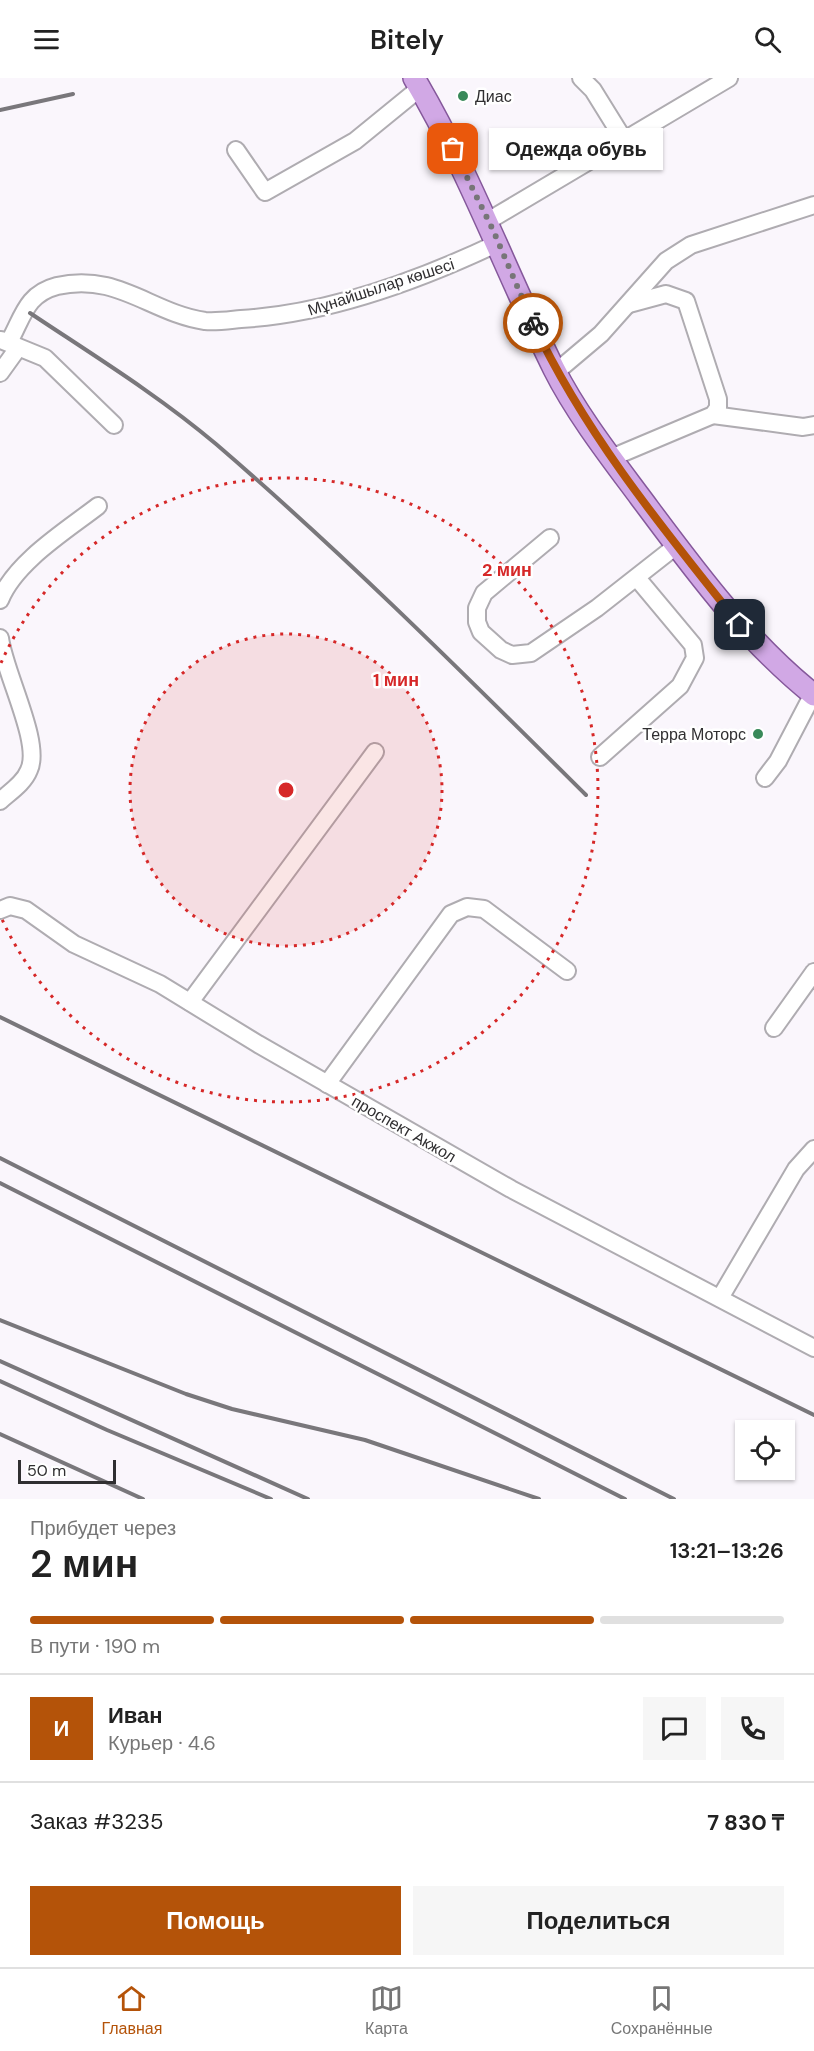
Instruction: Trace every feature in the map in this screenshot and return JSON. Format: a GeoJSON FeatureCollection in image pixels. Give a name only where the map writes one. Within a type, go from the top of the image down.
{"type":"FeatureCollection","features":[{"type":"Feature","properties":{"kind":"main road"},"geometry":{"type":"LineString","coordinates":[[417,83],[493,232],[556,372],[612,458],[676,546],[740,625],[813,695]]}},
{"type":"Feature","properties":{"kind":"street"},"geometry":{"type":"LineString","coordinates":[[581,78],[593,90],[624,140]]}},
{"type":"Feature","properties":{"kind":"street","name":"Мұнайшылар көшесі"},"geometry":{"type":"LineString","coordinates":[[0,373],[9,343],[29,303],[35,295],[55,287],[75,283],[104,285],[132,292],[174,313],[208,321],[263,318],[310,311],[450,266],[493,232],[624,140],[729,78]]}},
{"type":"Feature","properties":{"kind":"street"},"geometry":{"type":"LineString","coordinates":[[236,150],[265,192],[355,141],[417,83]]}},
{"type":"Feature","properties":{"kind":"street"},"geometry":{"type":"LineString","coordinates":[[556,372],[601,334],[666,261],[691,245],[814,205]]}},
{"type":"Feature","properties":{"kind":"street"},"geometry":{"type":"LineString","coordinates":[[629,304],[666,294],[686,301],[717,399],[718,408],[713,415]]}},
{"type":"Feature","properties":{"kind":"street"},"geometry":{"type":"LineString","coordinates":[[9,343],[45,358],[114,425]]}},
{"type":"Feature","properties":{"kind":"street"},"geometry":{"type":"LineString","coordinates":[[612,458],[713,415],[803,427],[814,425]]}},
{"type":"Feature","properties":{"kind":"street"},"geometry":{"type":"LineString","coordinates":[[0,600],[5,587],[37,554],[98,506]]}},
{"type":"Feature","properties":{"kind":"street"},"geometry":{"type":"LineString","coordinates":[[550,538],[484,593],[477,608],[477,622],[481,632],[501,650],[512,656],[531,653],[637,578],[676,546]]}},
{"type":"Feature","properties":{"kind":"street"},"geometry":{"type":"LineString","coordinates":[[600,757],[680,686],[695,658],[693,645],[637,578]]}},
{"type":"Feature","properties":{"kind":"street"},"geometry":{"type":"LineString","coordinates":[[0,638],[8,675],[28,730],[32,758],[30,769],[23,779],[0,801]]}},
{"type":"Feature","properties":{"kind":"street"},"geometry":{"type":"LineString","coordinates":[[765,778],[778,761],[813,695]]}},
{"type":"Feature","properties":{"kind":"street"},"geometry":{"type":"LineString","coordinates":[[190,1002],[375,752]]}},
{"type":"Feature","properties":{"kind":"street","name":"проспект Акжол"},"geometry":{"type":"LineString","coordinates":[[0,910],[10,906],[26,910],[74,944],[138,973],[190,1002],[327,1084],[511,1189],[814,1348]]}},
{"type":"Feature","properties":{"kind":"street"},"geometry":{"type":"LineString","coordinates":[[327,1084],[451,914],[467,907],[484,909],[567,971]]}},
{"type":"Feature","properties":{"kind":"street"},"geometry":{"type":"LineString","coordinates":[[774,1029],[814,972]]}},
{"type":"Feature","properties":{"kind":"street"},"geometry":{"type":"LineString","coordinates":[[720,1298],[796,1169],[814,1149]]}},
{"type":"Feature","properties":{"kind":"railway"},"geometry":{"type":"LineString","coordinates":[[0,110],[73,94]]}},
{"type":"Feature","properties":{"kind":"railway"},"geometry":{"type":"LineString","coordinates":[[30,313],[148,392],[216,444],[358,572],[586,795]]}},
{"type":"Feature","properties":{"kind":"railway"},"geometry":{"type":"LineString","coordinates":[[0,1017],[814,1415]]}},
{"type":"Feature","properties":{"kind":"railway"},"geometry":{"type":"LineString","coordinates":[[0,1158],[674,1499]]}},
{"type":"Feature","properties":{"kind":"railway"},"geometry":{"type":"LineString","coordinates":[[0,1183],[625,1499]]}},
{"type":"Feature","properties":{"kind":"railway"},"geometry":{"type":"LineString","coordinates":[[0,1320],[186,1394],[232,1409],[365,1440],[539,1499]]}},
{"type":"Feature","properties":{"kind":"railway"},"geometry":{"type":"LineString","coordinates":[[0,1361],[308,1499]]}},
{"type":"Feature","properties":{"kind":"railway"},"geometry":{"type":"LineString","coordinates":[[0,1381],[107,1430],[271,1499]]}},
{"type":"Feature","properties":{"kind":"railway"},"geometry":{"type":"LineString","coordinates":[[0,1434],[143,1499]]}},
{"type":"Feature","properties":{"kind":"way so far"},"geometry":{"type":"LineString","coordinates":[[453,149],[493,230],[512,279],[533,323]]}},
{"type":"Feature","properties":{"kind":"place","name":"Диас"},"geometry":{"type":"Point","coordinates":[463,96]}},
{"type":"Feature","properties":{"kind":"place","name":"Одежда обувь"},"geometry":{"type":"Point","coordinates":[453,149]}},
{"type":"Feature","properties":{"kind":"place","name":"Терра Моторс"},"geometry":{"type":"Point","coordinates":[758,734]}},
{"type":"Feature","properties":{"kind":"route"},"geometry":{"type":"LineString","coordinates":[[533,323],[556,372],[612,458],[676,546],[740,625]]}}]}
